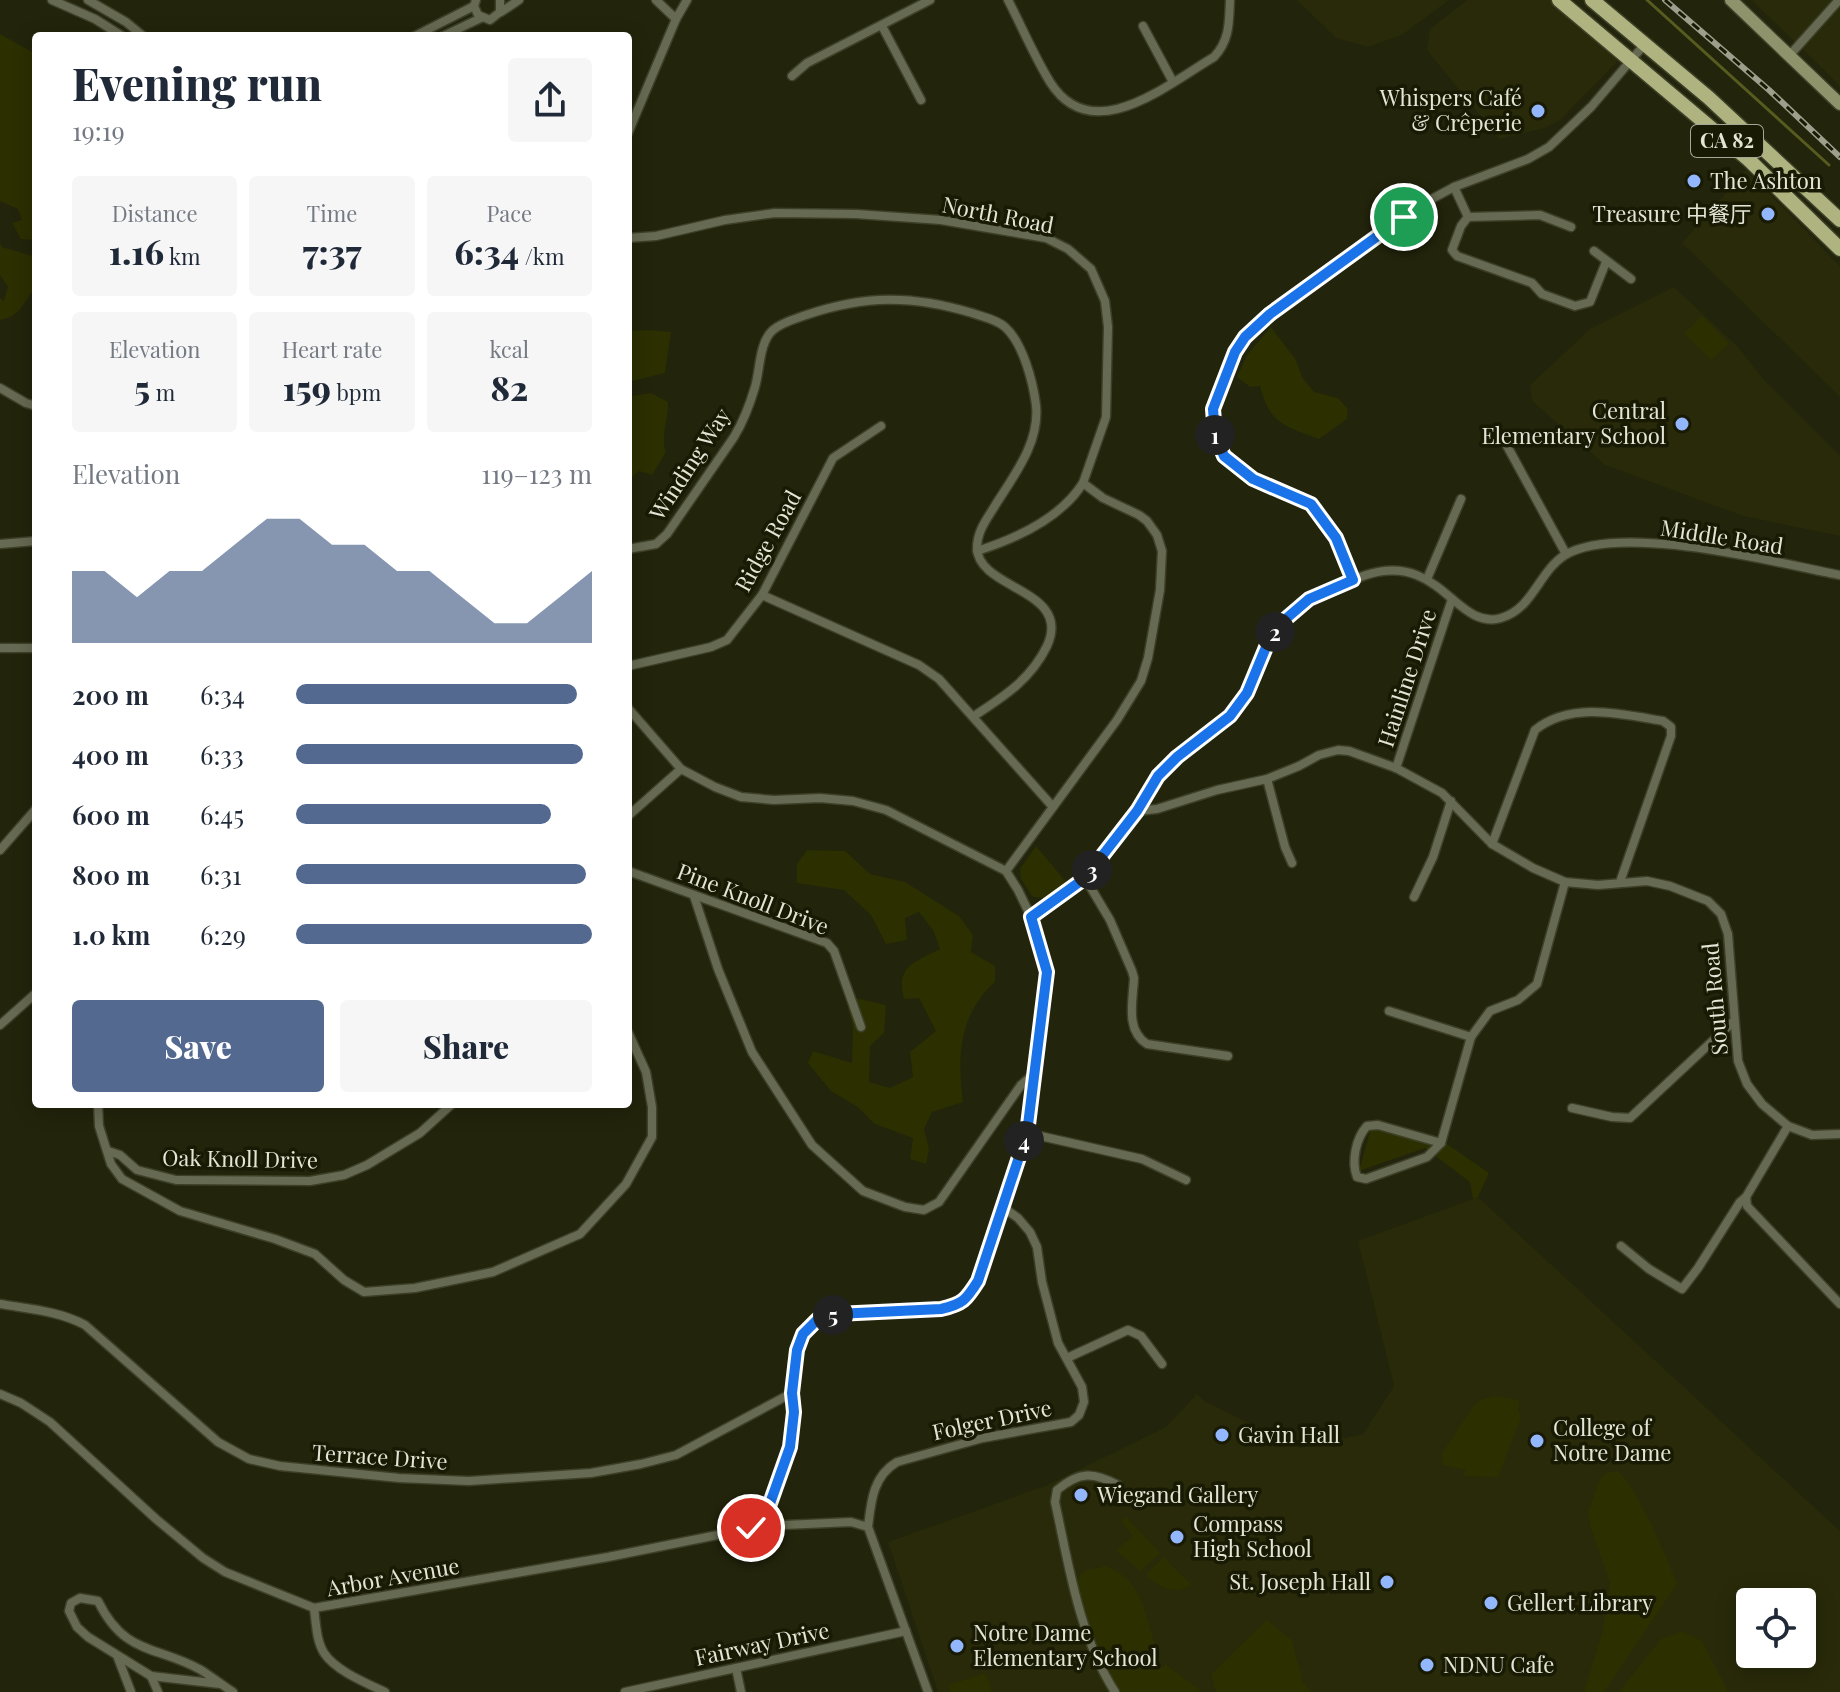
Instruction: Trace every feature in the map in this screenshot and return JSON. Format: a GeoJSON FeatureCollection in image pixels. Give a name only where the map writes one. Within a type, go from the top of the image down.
{"type":"FeatureCollection","features":[{"type":"Feature","properties":{"kind":"main road","name":"CA 82"},"geometry":{"type":"LineString","coordinates":[[1559,0],[1749,160],[1840,249]]}},
{"type":"Feature","properties":{"kind":"main road","name":"CA 82"},"geometry":{"type":"LineString","coordinates":[[1592,0],[1709,98],[1840,220]]}},
{"type":"Feature","properties":{"kind":"street"},"geometry":{"type":"LineString","coordinates":[[52,0],[116,32]]}},
{"type":"Feature","properties":{"kind":"street"},"geometry":{"type":"LineString","coordinates":[[88,0],[138,32]]}},
{"type":"Feature","properties":{"kind":"street"},"geometry":{"type":"LineString","coordinates":[[500,0],[500,12]]}},
{"type":"Feature","properties":{"kind":"street"},"geometry":{"type":"LineString","coordinates":[[451,32],[481,18],[490,20],[519,0]]}},
{"type":"Feature","properties":{"kind":"street"},"geometry":{"type":"LineString","coordinates":[[656,0],[676,19]]}},
{"type":"Feature","properties":{"kind":"street"},"geometry":{"type":"LineString","coordinates":[[632,124],[687,0]]}},
{"type":"Feature","properties":{"kind":"street"},"geometry":{"type":"LineString","coordinates":[[792,76],[807,63],[930,0]]}},
{"type":"Feature","properties":{"kind":"street"},"geometry":{"type":"LineString","coordinates":[[1008,0],[1051,83],[1064,98],[1079,107],[1102,114],[1121,110],[1214,57],[1228,34],[1230,0]]}},
{"type":"Feature","properties":{"kind":"street"},"geometry":{"type":"LineString","coordinates":[[1731,0],[1840,104]]}},
{"type":"Feature","properties":{"kind":"street"},"geometry":{"type":"LineString","coordinates":[[1789,56],[1839,0]]}},
{"type":"Feature","properties":{"kind":"street"},"geometry":{"type":"LineString","coordinates":[[422,32],[475,3],[481,18]]}},
{"type":"Feature","properties":{"kind":"street"},"geometry":{"type":"LineString","coordinates":[[882,26],[921,100]]}},
{"type":"Feature","properties":{"kind":"street"},"geometry":{"type":"LineString","coordinates":[[1143,26],[1173,82]]}},
{"type":"Feature","properties":{"kind":"street"},"geometry":{"type":"LineString","coordinates":[[1353,580],[1336,538],[1311,504],[1253,479],[1224,456],[1215,434],[1213,409],[1235,352],[1251,331],[1270,314],[1381,232],[1454,187],[1528,159],[1549,147],[1591,107],[1644,45]]}},
{"type":"Feature","properties":{"kind":"street"},"geometry":{"type":"LineString","coordinates":[[1454,187],[1468,217]]}},
{"type":"Feature","properties":{"kind":"street","name":"North Road"},"geometry":{"type":"LineString","coordinates":[[632,238],[775,213],[856,214],[941,220],[1046,238],[1068,249],[1091,269],[1105,301],[1108,327],[1106,417],[1083,483]]}},
{"type":"Feature","properties":{"kind":"street"},"geometry":{"type":"LineString","coordinates":[[1468,217],[1540,215],[1571,227]]}},
{"type":"Feature","properties":{"kind":"street"},"geometry":{"type":"LineString","coordinates":[[1468,217],[1452,250],[1457,256],[1532,283],[1542,294],[1575,306],[1590,302],[1606,262]]}},
{"type":"Feature","properties":{"kind":"street"},"geometry":{"type":"LineString","coordinates":[[1594,251],[1631,279]]}},
{"type":"Feature","properties":{"kind":"street","name":"Winding Way"},"geometry":{"type":"LineString","coordinates":[[632,548],[656,544],[667,534],[734,437],[742,424],[771,331],[786,322],[840,303],[915,300],[964,310],[1007,328],[1019,347],[1031,381],[1036,407],[1034,440],[981,528],[977,551]]}},
{"type":"Feature","properties":{"kind":"street"},"geometry":{"type":"LineString","coordinates":[[0,388],[32,405]]}},
{"type":"Feature","properties":{"kind":"street","name":"Ridge Road"},"geometry":{"type":"LineString","coordinates":[[632,665],[711,647],[727,640],[762,595],[833,458],[881,426]]}},
{"type":"Feature","properties":{"kind":"street"},"geometry":{"type":"LineString","coordinates":[[1031,917],[1085,878],[1137,811],[1158,776],[1230,716],[1247,693],[1269,640],[1281,623],[1309,599],[1353,580],[1399,569],[1427,579],[1476,616],[1500,619],[1523,604],[1555,563],[1566,554],[1506,444]]}},
{"type":"Feature","properties":{"kind":"street"},"geometry":{"type":"LineString","coordinates":[[974,716],[1026,678],[1042,656],[1051,632],[1051,622],[1043,607],[989,570],[980,561],[977,551],[1007,540],[1052,515],[1073,499],[1083,483],[1103,498],[1139,515],[1153,528],[1162,551],[1160,590],[1141,681],[1117,720],[1006,871]]}},
{"type":"Feature","properties":{"kind":"street"},"geometry":{"type":"LineString","coordinates":[[1427,579],[1461,499]]}},
{"type":"Feature","properties":{"kind":"street"},"geometry":{"type":"LineString","coordinates":[[0,544],[32,541]]}},
{"type":"Feature","properties":{"kind":"street","name":"Middle Road"},"geometry":{"type":"LineString","coordinates":[[1566,554],[1603,545],[1680,545],[1840,575]]}},
{"type":"Feature","properties":{"kind":"street"},"geometry":{"type":"LineString","coordinates":[[762,595],[919,665],[939,679],[1053,807]]}},
{"type":"Feature","properties":{"kind":"street","name":"Hainline Drive"},"geometry":{"type":"LineString","coordinates":[[1396,768],[1452,599]]}},
{"type":"Feature","properties":{"kind":"street"},"geometry":{"type":"LineString","coordinates":[[0,648],[32,648]]}},
{"type":"Feature","properties":{"kind":"street"},"geometry":{"type":"LineString","coordinates":[[1492,844],[1535,730],[1545,722],[1561,716],[1608,711],[1663,721],[1671,727],[1671,736],[1620,882]]}},
{"type":"Feature","properties":{"kind":"street"},"geometry":{"type":"LineString","coordinates":[[632,713],[681,769],[741,797],[774,800],[820,798],[853,801],[886,810],[1006,871],[1031,917],[1047,972],[1027,1133],[978,1281],[967,1300],[941,1309],[836,1314],[817,1320],[803,1334],[797,1350],[792,1393],[794,1412],[790,1447],[762,1526]]}},
{"type":"Feature","properties":{"kind":"street","name":"South Road"},"geometry":{"type":"LineString","coordinates":[[1137,811],[1157,809],[1217,790],[1267,779],[1319,755],[1338,750],[1349,751],[1396,768],[1442,793],[1492,844],[1565,882],[1598,885],[1647,881],[1670,886],[1708,901],[1721,914],[1728,934],[1738,1061],[1747,1084],[1762,1104],[1788,1126],[1812,1135],[1840,1134]]}},
{"type":"Feature","properties":{"kind":"street"},"geometry":{"type":"LineString","coordinates":[[632,812],[681,769]]}},
{"type":"Feature","properties":{"kind":"street"},"geometry":{"type":"LineString","coordinates":[[1267,779],[1292,863]]}},
{"type":"Feature","properties":{"kind":"street"},"geometry":{"type":"LineString","coordinates":[[1414,897],[1433,857],[1451,801]]}},
{"type":"Feature","properties":{"kind":"street"},"geometry":{"type":"LineString","coordinates":[[0,850],[32,814]]}},
{"type":"Feature","properties":{"kind":"street","name":"Pine Knoll Drive"},"geometry":{"type":"LineString","coordinates":[[632,873],[827,943],[834,951],[861,1027]]}},
{"type":"Feature","properties":{"kind":"street"},"geometry":{"type":"LineString","coordinates":[[1085,878],[1110,920],[1132,971],[1132,1025],[1137,1038],[1147,1044],[1228,1056]]}},
{"type":"Feature","properties":{"kind":"street"},"geometry":{"type":"LineString","coordinates":[[1441,1143],[1378,1125],[1367,1126],[1360,1133],[1353,1166],[1357,1177],[1366,1179],[1427,1157],[1441,1143],[1471,1037],[1490,1011],[1518,1000],[1537,984],[1565,882]]}},
{"type":"Feature","properties":{"kind":"street"},"geometry":{"type":"LineString","coordinates":[[694,896],[718,969],[752,1052],[812,1145],[863,1191],[905,1207],[924,1210],[939,1202],[1021,1085],[1034,1073]]}},
{"type":"Feature","properties":{"kind":"street"},"geometry":{"type":"LineString","coordinates":[[0,1025],[32,997]]}},
{"type":"Feature","properties":{"kind":"street"},"geometry":{"type":"LineString","coordinates":[[1389,1011],[1471,1037]]}},
{"type":"Feature","properties":{"kind":"street"},"geometry":{"type":"LineString","coordinates":[[1572,1108],[1630,1118],[1734,1021]]}},
{"type":"Feature","properties":{"kind":"street"},"geometry":{"type":"LineString","coordinates":[[98,1108],[99,1126],[111,1164],[122,1179],[180,1211],[315,1254],[344,1280],[364,1292],[415,1288],[493,1272],[580,1234],[626,1184],[652,1137],[652,1107],[646,1072],[632,1041]]}},
{"type":"Feature","properties":{"kind":"street","name":"Oak Knoll Drive"},"geometry":{"type":"LineString","coordinates":[[108,1151],[120,1155],[137,1170],[176,1180],[310,1181],[344,1175],[367,1165],[420,1133],[448,1108]]}},
{"type":"Feature","properties":{"kind":"street"},"geometry":{"type":"LineString","coordinates":[[1621,1246],[1649,1269],[1682,1289],[1746,1197],[1788,1126]]}},
{"type":"Feature","properties":{"kind":"street"},"geometry":{"type":"LineString","coordinates":[[1027,1133],[1142,1159],[1186,1180]]}},
{"type":"Feature","properties":{"kind":"street"},"geometry":{"type":"LineString","coordinates":[[1746,1197],[1747,1206],[1756,1217],[1840,1304]]}},
{"type":"Feature","properties":{"kind":"street","name":"Folger Drive"},"geometry":{"type":"LineString","coordinates":[[868,1527],[878,1479],[885,1469],[897,1462],[983,1438],[1071,1422],[1079,1415],[1084,1402],[1082,1387],[1058,1343],[1037,1247],[1018,1218],[1001,1206]]}},
{"type":"Feature","properties":{"kind":"street","name":"Terrace Drive"},"geometry":{"type":"LineString","coordinates":[[0,1304],[43,1311],[85,1325],[218,1442],[249,1459],[292,1468],[440,1481],[591,1473],[676,1455],[792,1393]]}},
{"type":"Feature","properties":{"kind":"street"},"geometry":{"type":"LineString","coordinates":[[1067,1358],[1128,1330],[1141,1336],[1162,1364]]}},
{"type":"Feature","properties":{"kind":"street","name":"Arbor Avenue"},"geometry":{"type":"LineString","coordinates":[[0,1394],[21,1403],[50,1422],[203,1558],[225,1572],[314,1608],[593,1560],[762,1526],[851,1522],[868,1527]]}},
{"type":"Feature","properties":{"kind":"street"},"geometry":{"type":"LineString","coordinates":[[1115,1692],[1100,1670],[1083,1624],[1055,1502],[1057,1490],[1086,1474],[1098,1475],[1118,1485]]}},
{"type":"Feature","properties":{"kind":"street"},"geometry":{"type":"LineString","coordinates":[[868,1527],[928,1692]]}},
{"type":"Feature","properties":{"kind":"street"},"geometry":{"type":"LineString","coordinates":[[220,1684],[151,1676],[77,1627],[69,1611],[71,1603],[80,1598],[98,1601],[107,1618],[129,1640],[199,1670],[233,1692]]}},
{"type":"Feature","properties":{"kind":"street"},"geometry":{"type":"LineString","coordinates":[[314,1608],[317,1634],[324,1653],[338,1666],[385,1692]]}},
{"type":"Feature","properties":{"kind":"street","name":"Fairway Drive"},"geometry":{"type":"LineString","coordinates":[[625,1692],[906,1631]]}},
{"type":"Feature","properties":{"kind":"street"},"geometry":{"type":"LineString","coordinates":[[118,1657],[131,1692]]}},
{"type":"Feature","properties":{"kind":"street"},"geometry":{"type":"LineString","coordinates":[[736,1668],[741,1692]]}},
{"type":"Feature","properties":{"kind":"street"},"geometry":{"type":"LineString","coordinates":[[151,1676],[158,1692]]}},
{"type":"Feature","properties":{"kind":"shaded area"},"geometry":{"type":"Polygon","coordinates":[[[1297,0],[1449,0],[1402,35],[1368,47],[1336,38],[1297,0]]]}},
{"type":"Feature","properties":{"kind":"shaded area"},"geometry":{"type":"Polygon","coordinates":[[[1467,0],[1550,0],[1615,55],[1617,62],[1559,121],[1545,128],[1499,139],[1427,50],[1430,29],[1467,0]]]}},
{"type":"Feature","properties":{"kind":"shaded area"},"geometry":{"type":"Polygon","coordinates":[[[1751,0],[1840,0],[1840,86],[1813,59],[1751,0]]]}},
{"type":"Feature","properties":{"kind":"shaded area"},"geometry":{"type":"Polygon","coordinates":[[[0,34],[32,52],[32,240],[21,239],[12,223],[22,220],[18,209],[0,201],[0,34]]]}},
{"type":"Feature","properties":{"kind":"shaded area"},"geometry":{"type":"Polygon","coordinates":[[[1746,170],[1840,266],[1840,397],[1682,243],[1746,170]]]}},
{"type":"Feature","properties":{"kind":"shaded area"},"geometry":{"type":"Polygon","coordinates":[[[0,243],[2,247],[32,256],[32,293],[18,312],[0,320],[0,298],[4,301],[8,287],[0,275],[0,243]]]}},
{"type":"Feature","properties":{"kind":"shaded area","name":"Central Elementary School"},"geometry":{"type":"Polygon","coordinates":[[[1674,287],[1738,347],[1765,381],[1840,456],[1840,536],[1743,516],[1605,465],[1532,401],[1530,385],[1590,329],[1674,287]]]}},
{"type":"Feature","properties":{"kind":"shaded area"},"geometry":{"type":"Polygon","coordinates":[[[1702,316],[1729,344],[1711,360],[1684,333],[1702,316]]]}},
{"type":"Feature","properties":{"kind":"shaded area"},"geometry":{"type":"Polygon","coordinates":[[[1271,327],[1296,360],[1302,377],[1314,392],[1338,398],[1348,409],[1347,419],[1319,439],[1280,422],[1269,409],[1260,386],[1250,387],[1237,377],[1247,355],[1271,327]]]}},
{"type":"Feature","properties":{"kind":"shaded area"},"geometry":{"type":"Polygon","coordinates":[[[632,331],[671,332],[665,373],[632,381],[632,331]]]}},
{"type":"Feature","properties":{"kind":"shaded area"},"geometry":{"type":"Polygon","coordinates":[[[651,393],[668,402],[664,440],[666,452],[652,475],[639,471],[632,477],[632,396],[651,393]]]}},
{"type":"Feature","properties":{"kind":"shaded area"},"geometry":{"type":"Polygon","coordinates":[[[1036,846],[1066,882],[1047,898],[1033,897],[1021,879],[1020,869],[1036,846]]]}},
{"type":"Feature","properties":{"kind":"shaded area"},"geometry":{"type":"Polygon","coordinates":[[[807,850],[845,851],[870,874],[905,882],[959,916],[973,935],[971,952],[995,966],[995,982],[974,1008],[963,1037],[960,1069],[963,1102],[932,1112],[924,1129],[929,1149],[926,1164],[910,1159],[913,1138],[875,1124],[859,1108],[831,1091],[808,1063],[813,1051],[852,1063],[853,1026],[848,1008],[856,998],[886,1005],[884,1033],[870,1046],[869,1082],[890,1088],[913,1077],[910,1052],[936,1031],[919,998],[904,999],[902,979],[909,966],[940,949],[933,930],[919,912],[905,918],[907,940],[886,944],[871,915],[844,890],[797,883],[797,864],[807,850]]]}},
{"type":"Feature","properties":{"kind":"shaded area"},"geometry":{"type":"Polygon","coordinates":[[[1371,1128],[1447,1144],[1489,1173],[1478,1197],[1473,1199],[1470,1182],[1425,1148],[1359,1171],[1371,1128]]]}},
{"type":"Feature","properties":{"kind":"shaded area","name":"College of Notre Dame"},"geometry":{"type":"Polygon","coordinates":[[[1478,1197],[1840,1531],[1840,1692],[938,1692],[888,1542],[1045,1486],[1166,1427],[1197,1394],[1204,1401],[1300,1448],[1363,1434],[1394,1386],[1358,1241],[1478,1197]]]}},
{"type":"Feature","properties":{"kind":"shaded area"},"geometry":{"type":"Polygon","coordinates":[[[1495,1396],[1520,1400],[1518,1409],[1521,1418],[1498,1477],[1463,1476],[1466,1470],[1443,1465],[1442,1453],[1472,1408],[1480,1400],[1495,1396]]]}},
{"type":"Feature","properties":{"kind":"shaded area"},"geometry":{"type":"Polygon","coordinates":[[[1617,1471],[1641,1505],[1677,1584],[1604,1692],[1584,1692],[1602,1633],[1610,1583],[1588,1512],[1601,1477],[1617,1471]]]}},
{"type":"Feature","properties":{"kind":"shaded area"},"geometry":{"type":"Polygon","coordinates":[[[1126,1517],[1160,1553],[1141,1571],[1116,1551],[1133,1536],[1121,1521],[1126,1517]]]}},
{"type":"Feature","properties":{"kind":"shaded area"},"geometry":{"type":"Polygon","coordinates":[[[1163,1557],[1192,1585],[1179,1590],[1167,1589],[1146,1575],[1163,1557]]]}},
{"type":"Feature","properties":{"kind":"shaded area"},"geometry":{"type":"Polygon","coordinates":[[[1105,1566],[1130,1582],[1137,1593],[1161,1659],[1157,1661],[1163,1668],[1165,1664],[1203,1692],[1121,1692],[1100,1653],[1077,1583],[1080,1575],[1087,1570],[1105,1566]]]}},
{"type":"Feature","properties":{"kind":"shaded area"},"geometry":{"type":"Polygon","coordinates":[[[1267,1620],[1292,1640],[1303,1682],[1312,1692],[1216,1692],[1211,1674],[1267,1620]]]}},
{"type":"Feature","properties":{"kind":"shaded area"},"geometry":{"type":"Polygon","coordinates":[[[1683,1631],[1702,1641],[1728,1692],[1619,1692],[1661,1639],[1683,1631]]]}},
{"type":"Feature","properties":{"kind":"shaded area"},"geometry":{"type":"Polygon","coordinates":[[[986,1673],[992,1692],[950,1692],[948,1685],[986,1673]]]}},
{"type":"Feature","properties":{"kind":"waterway"},"geometry":{"type":"LineString","coordinates":[[1647,0],[1829,165]]}},
{"type":"Feature","properties":{"kind":"railway"},"geometry":{"type":"LineString","coordinates":[[1665,0],[1769,90],[1840,157]]}},
{"type":"Feature","properties":{"kind":"place","name":"Whispers Café & Crêperie"},"geometry":{"type":"Point","coordinates":[1538,111]}},
{"type":"Feature","properties":{"kind":"place","name":"The Ashton"},"geometry":{"type":"Point","coordinates":[1694,181]}},
{"type":"Feature","properties":{"kind":"place","name":"Treasure 中餐厅"},"geometry":{"type":"Point","coordinates":[1768,214]}},
{"type":"Feature","properties":{"kind":"place","name":"Central Elementary School"},"geometry":{"type":"Point","coordinates":[1682,424]}},
{"type":"Feature","properties":{"kind":"place","name":"Gavin Hall"},"geometry":{"type":"Point","coordinates":[1222,1435]}},
{"type":"Feature","properties":{"kind":"place","name":"College of Notre Dame"},"geometry":{"type":"Point","coordinates":[1537,1441]}},
{"type":"Feature","properties":{"kind":"place","name":"Wiegand Gallery"},"geometry":{"type":"Point","coordinates":[1081,1495]}},
{"type":"Feature","properties":{"kind":"place","name":"Compass High School"},"geometry":{"type":"Point","coordinates":[1177,1537]}},
{"type":"Feature","properties":{"kind":"place","name":"St. Joseph Hall"},"geometry":{"type":"Point","coordinates":[1387,1582]}},
{"type":"Feature","properties":{"kind":"place","name":"Gellert Library"},"geometry":{"type":"Point","coordinates":[1491,1603]}},
{"type":"Feature","properties":{"kind":"place","name":"Notre Dame Elementary School"},"geometry":{"type":"Point","coordinates":[957,1646]}},
{"type":"Feature","properties":{"kind":"place","name":"NDNU Cafe"},"geometry":{"type":"Point","coordinates":[1427,1665]}},
{"type":"Feature","properties":{"kind":"route"},"geometry":{"type":"LineString","coordinates":[[751,1528],[762,1526],[790,1447],[794,1412],[792,1393],[797,1350],[803,1334],[817,1320],[836,1314],[941,1309],[957,1305],[967,1300],[978,1281],[1027,1133],[1047,991],[1046,961],[1031,917],[1085,878],[1137,811],[1158,776],[1177,757],[1230,716],[1247,693],[1269,640],[1281,623],[1309,599],[1353,580],[1336,538],[1311,504],[1253,479],[1224,456],[1215,434],[1213,409],[1235,352],[1245,337],[1270,314],[1404,217]]}}]}
